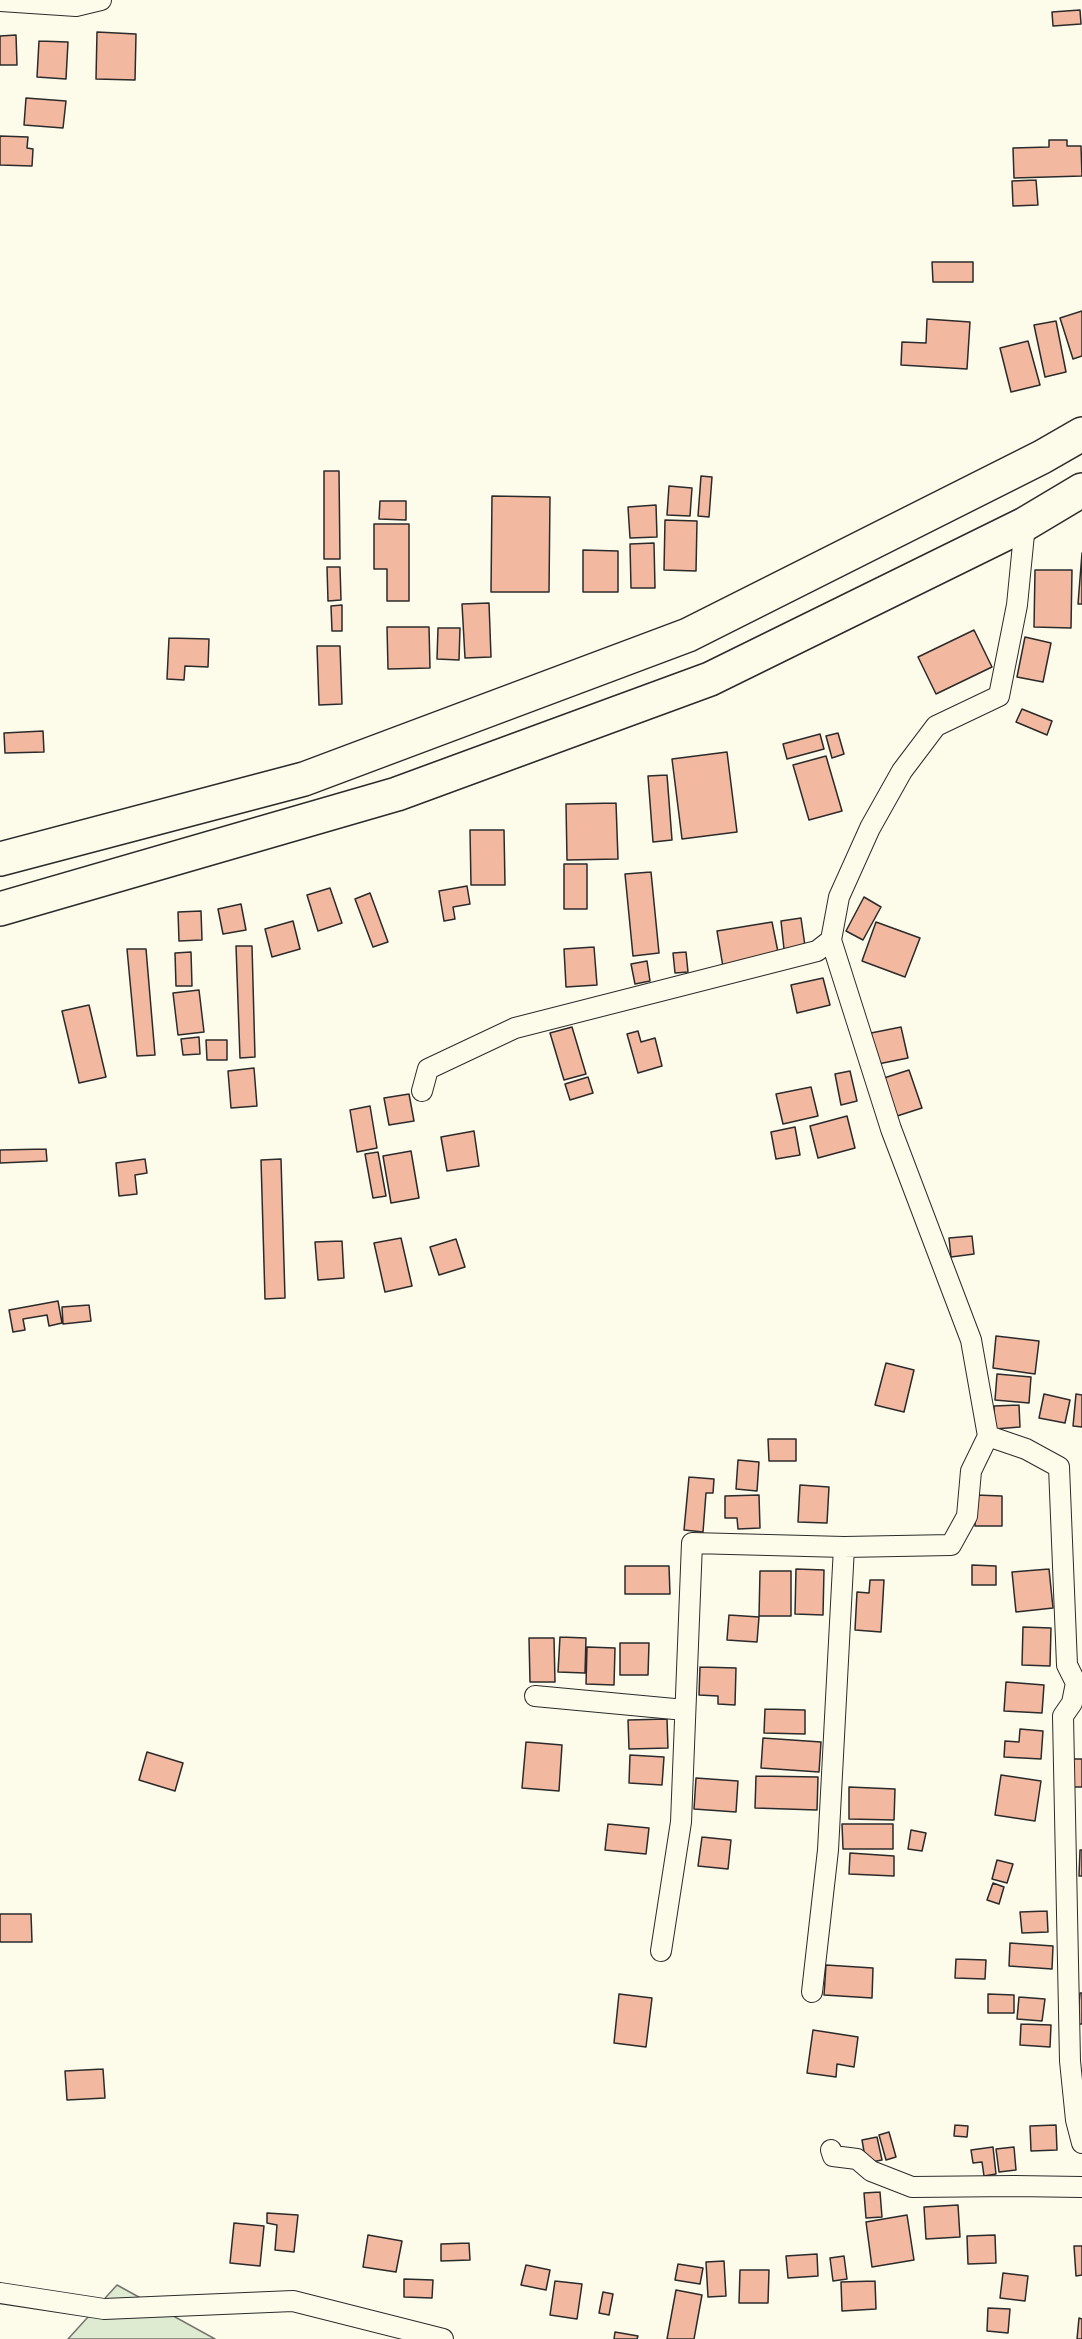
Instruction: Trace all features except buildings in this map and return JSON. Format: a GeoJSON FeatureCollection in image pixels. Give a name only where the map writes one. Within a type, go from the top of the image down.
{"type":"FeatureCollection","features":[{"type":"Feature","properties":{"kind":"highway"},"geometry":{"type":"LineString","coordinates":[[0,859],[304,778],[688,635],[1042,457],[1082,434]]}},
{"type":"Feature","properties":{"kind":"highway"},"geometry":{"type":"LineString","coordinates":[[0,909],[397,794],[710,680],[1025,524],[1082,490]]}},
{"type":"Feature","properties":{"kind":"street"},"geometry":{"type":"LineString","coordinates":[[0,1],[76,6],[101,0]]}},
{"type":"Feature","properties":{"kind":"street"},"geometry":{"type":"LineString","coordinates":[[661,1951],[681,1822],[692,1543],[844,1547],[951,1545],[967,1516],[971,1471],[988,1436],[971,1340],[891,1129],[831,940],[839,897],[870,828],[902,771],[936,726],[999,696],[1017,605],[1025,524]]}},
{"type":"Feature","properties":{"kind":"street"},"geometry":{"type":"LineString","coordinates":[[422,1091],[428,1070],[514,1028],[817,951],[831,940]]}},
{"type":"Feature","properties":{"kind":"street"},"geometry":{"type":"LineString","coordinates":[[988,1436],[1026,1449],[1059,1467],[1067,1665],[1079,1683],[1072,1703],[1063,1716],[1070,2061],[1076,2120],[1082,2143]]}},
{"type":"Feature","properties":{"kind":"street"},"geometry":{"type":"LineString","coordinates":[[812,1992],[828,1850],[844,1547]]}},
{"type":"Feature","properties":{"kind":"street"},"geometry":{"type":"LineString","coordinates":[[535,1696],[685,1710]]}},
{"type":"Feature","properties":{"kind":"street"},"geometry":{"type":"LineString","coordinates":[[831,2150],[833,2156],[857,2159],[871,2171],[912,2187],[1082,2187]]}},
{"type":"Feature","properties":{"kind":"street"},"geometry":{"type":"LineString","coordinates":[[0,2293],[104,2309],[293,2301],[443,2339]]}},
{"type":"Feature","properties":{"kind":"green space"},"geometry":{"type":"Polygon","coordinates":[[[117,2285],[215,2339],[68,2339],[117,2285]]]}}]}
